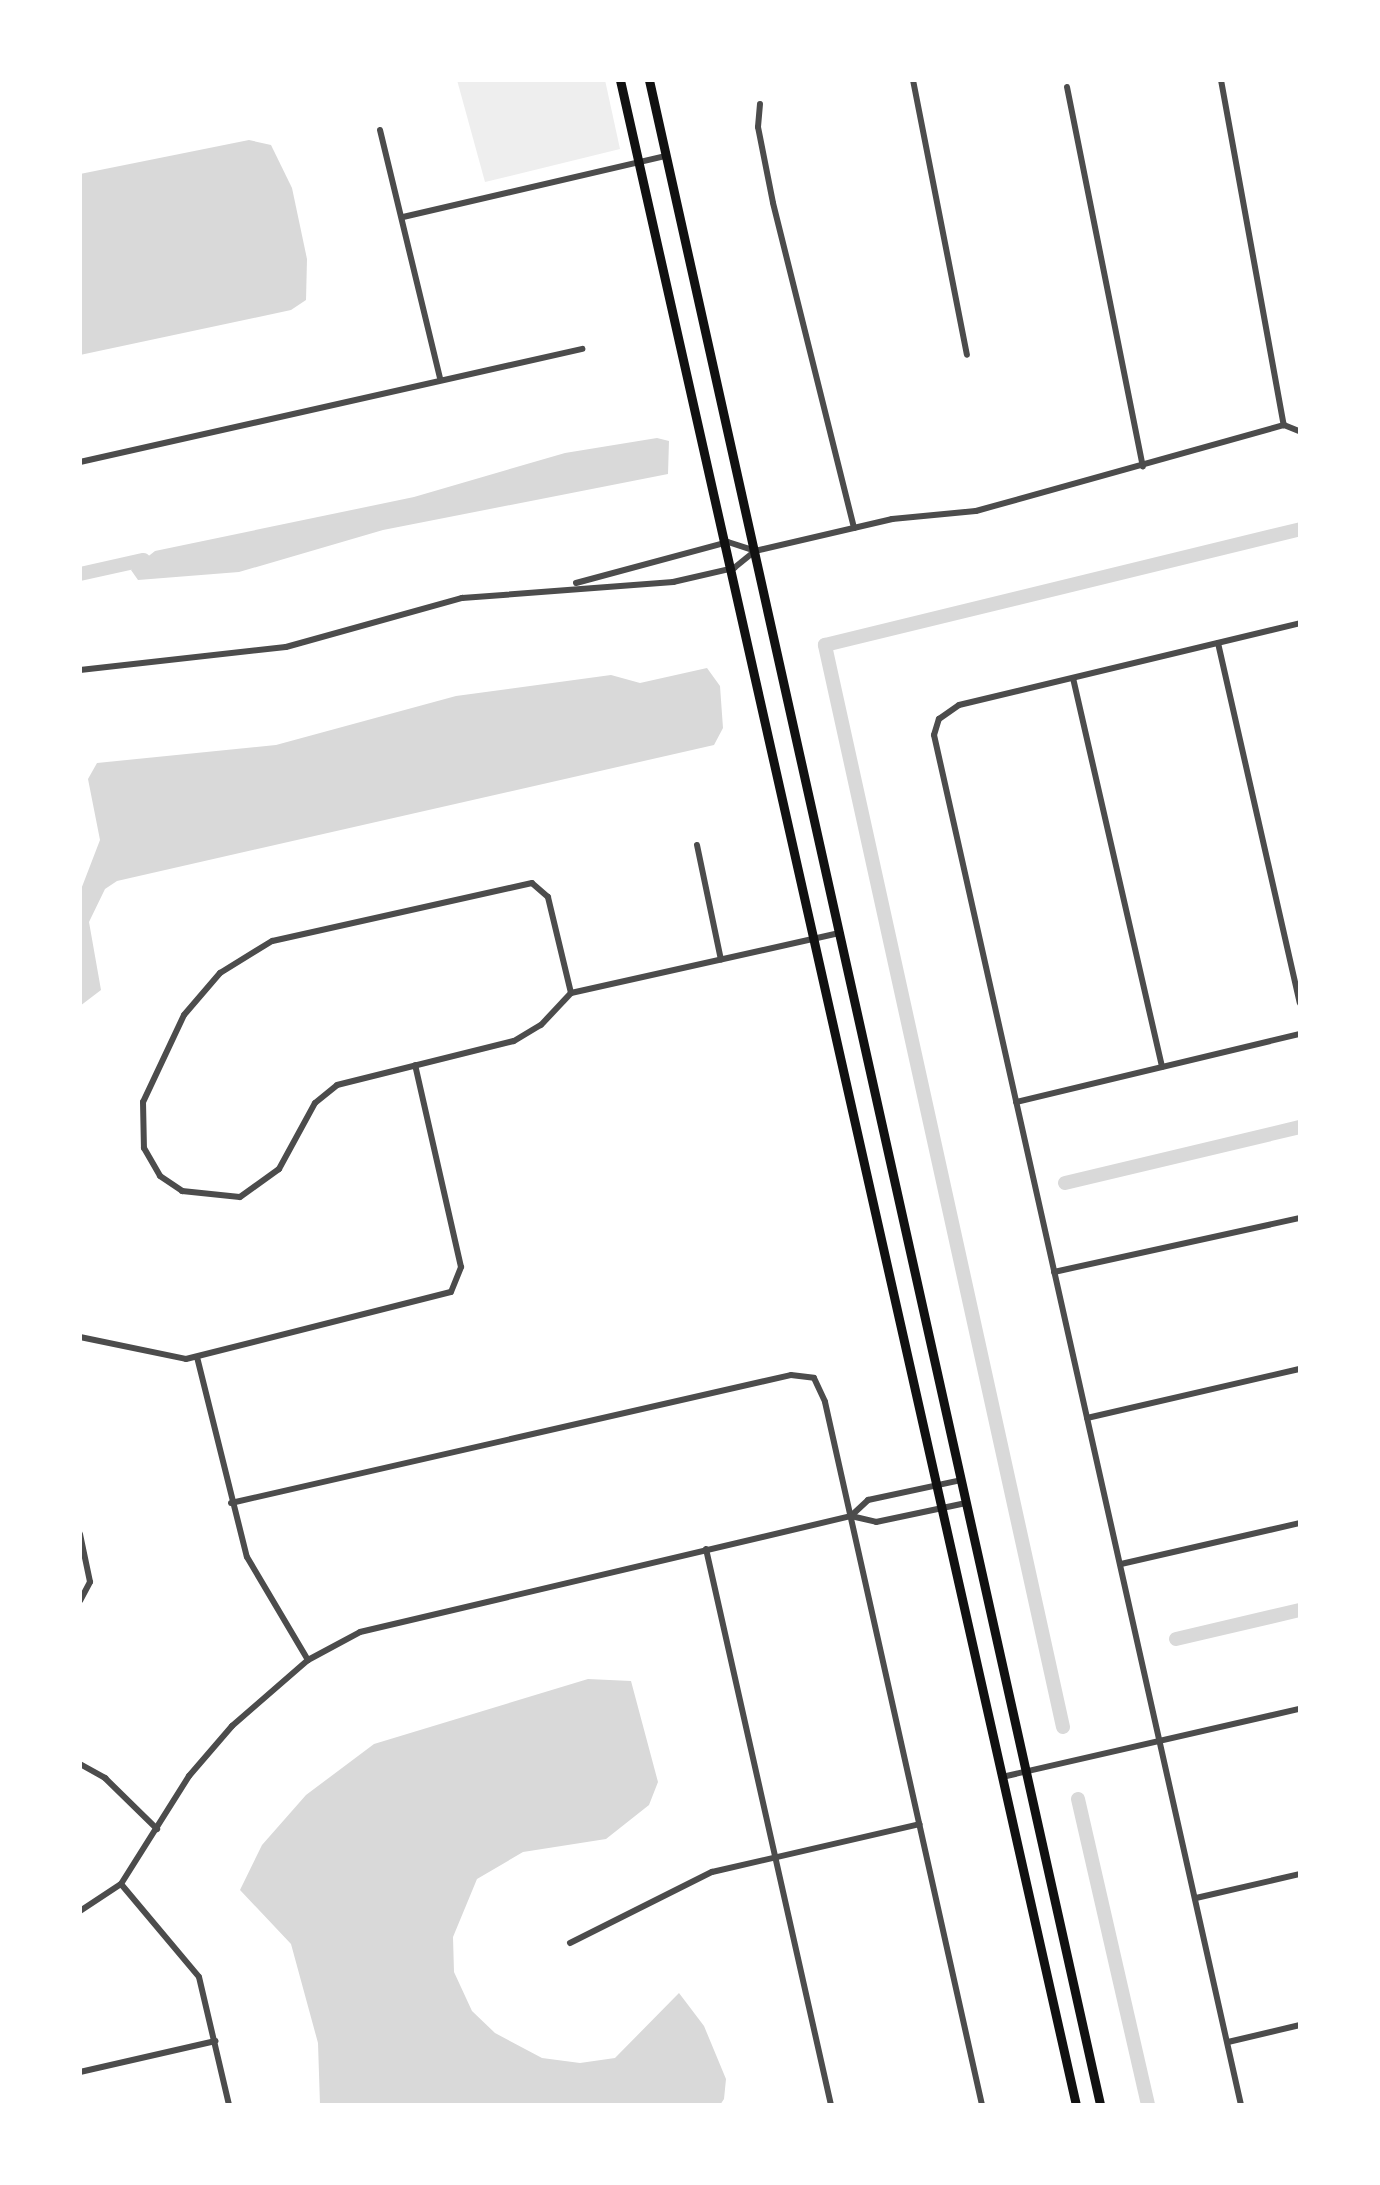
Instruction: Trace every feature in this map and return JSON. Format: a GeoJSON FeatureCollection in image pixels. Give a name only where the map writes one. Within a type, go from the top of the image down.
{"type":"FeatureCollection","features":[{"type":"Feature","properties":{"kind":"main road"},"geometry":{"type":"LineString","coordinates":[[620,80],[734,568],[1076,2105]]}},
{"type":"Feature","properties":{"kind":"main road"},"geometry":{"type":"LineString","coordinates":[[650,80],[1100,2105]]}},
{"type":"Feature","properties":{"kind":"street"},"geometry":{"type":"LineString","coordinates":[[913,80],[967,356]]}},
{"type":"Feature","properties":{"kind":"street"},"geometry":{"type":"LineString","coordinates":[[1221,80],[1284,425]]}},
{"type":"Feature","properties":{"kind":"street"},"geometry":{"type":"LineString","coordinates":[[1067,88],[1143,466]]}},
{"type":"Feature","properties":{"kind":"street"},"geometry":{"type":"LineString","coordinates":[[760,104],[758,128],[804,342],[854,528]]}},
{"type":"Feature","properties":{"kind":"street"},"geometry":{"type":"LineString","coordinates":[[380,130],[440,378]]}},
{"type":"Feature","properties":{"kind":"street"},"geometry":{"type":"LineString","coordinates":[[403,217],[666,156]]}},
{"type":"Feature","properties":{"kind":"street"},"geometry":{"type":"LineString","coordinates":[[80,462],[582,349]]}},
{"type":"Feature","properties":{"kind":"street"},"geometry":{"type":"LineString","coordinates":[[80,670],[286,647],[426,605],[570,585],[674,582],[734,568],[756,551],[906,516],[959,515],[1284,425],[1299,430]]}},
{"type":"Feature","properties":{"kind":"street"},"geometry":{"type":"LineString","coordinates":[[570,585],[728,542],[756,551]]}},
{"type":"Feature","properties":{"kind":"street"},"geometry":{"type":"LineString","coordinates":[[1241,2105],[936,745],[938,720],[959,705],[1300,623]]}},
{"type":"Feature","properties":{"kind":"street"},"geometry":{"type":"LineString","coordinates":[[1218,642],[1300,1003]]}},
{"type":"Feature","properties":{"kind":"street"},"geometry":{"type":"LineString","coordinates":[[1073,678],[1162,1066]]}},
{"type":"Feature","properties":{"kind":"street"},"geometry":{"type":"LineString","coordinates":[[696,845],[721,960]]}},
{"type":"Feature","properties":{"kind":"street"},"geometry":{"type":"LineString","coordinates":[[571,993],[552,906],[532,882],[306,930],[262,945],[220,973],[194,1002],[148,1088],[140,1115],[144,1148],[169,1184],[212,1199],[254,1191],[279,1169],[323,1094],[355,1078],[529,1034],[571,993],[841,933]]}},
{"type":"Feature","properties":{"kind":"street"},"geometry":{"type":"LineString","coordinates":[[1016,1102],[1300,1034]]}},
{"type":"Feature","properties":{"kind":"street"},"geometry":{"type":"LineString","coordinates":[[80,1337],[160,1358],[197,1357],[451,1292],[460,1260],[416,1065]]}},
{"type":"Feature","properties":{"kind":"street"},"geometry":{"type":"LineString","coordinates":[[1054,1272],[1300,1218]]}},
{"type":"Feature","properties":{"kind":"street"},"geometry":{"type":"LineString","coordinates":[[197,1357],[231,1504],[256,1578],[308,1660]]}},
{"type":"Feature","properties":{"kind":"street"},"geometry":{"type":"LineString","coordinates":[[1088,1418],[1300,1369]]}},
{"type":"Feature","properties":{"kind":"street"},"geometry":{"type":"LineString","coordinates":[[231,1504],[791,1375],[814,1378],[822,1390],[982,2105]]}},
{"type":"Feature","properties":{"kind":"street"},"geometry":{"type":"LineString","coordinates":[[851,1516],[868,1500],[962,1480]]}},
{"type":"Feature","properties":{"kind":"street"},"geometry":{"type":"LineString","coordinates":[[80,1911],[120,1884],[210,1751],[308,1660],[392,1621],[851,1516],[876,1522],[966,1502]]}},
{"type":"Feature","properties":{"kind":"street"},"geometry":{"type":"LineString","coordinates":[[1121,1564],[1300,1522]]}},
{"type":"Feature","properties":{"kind":"street"},"geometry":{"type":"LineString","coordinates":[[80,1534],[90,1582],[80,1601]]}},
{"type":"Feature","properties":{"kind":"street"},"geometry":{"type":"LineString","coordinates":[[706,1549],[831,2105]]}},
{"type":"Feature","properties":{"kind":"street"},"geometry":{"type":"LineString","coordinates":[[1002,1778],[1300,1709]]}},
{"type":"Feature","properties":{"kind":"street"},"geometry":{"type":"LineString","coordinates":[[80,1764],[105,1778],[157,1829]]}},
{"type":"Feature","properties":{"kind":"street"},"geometry":{"type":"LineString","coordinates":[[570,1942],[712,1872],[920,1824]]}},
{"type":"Feature","properties":{"kind":"street"},"geometry":{"type":"LineString","coordinates":[[1196,1898],[1300,1874]]}},
{"type":"Feature","properties":{"kind":"street"},"geometry":{"type":"LineString","coordinates":[[120,1884],[199,1977],[230,2105]]}},
{"type":"Feature","properties":{"kind":"street"},"geometry":{"type":"LineString","coordinates":[[1228,2042],[1300,2025]]}},
{"type":"Feature","properties":{"kind":"street"},"geometry":{"type":"LineString","coordinates":[[80,2072],[215,2042]]}},
{"type":"Feature","properties":{"kind":"shaded area"},"geometry":{"type":"Polygon","coordinates":[[[457,80],[605,80],[620,149],[485,182],[457,80]]]}},
{"type":"Feature","properties":{"kind":"shaded area"},"geometry":{"type":"Polygon","coordinates":[[[249,140],[271,145],[292,188],[307,259],[306,300],[291,310],[80,355],[80,174],[249,140]]]}},
{"type":"Feature","properties":{"kind":"shaded area"},"geometry":{"type":"Polygon","coordinates":[[[657,438],[669,441],[668,474],[383,530],[239,572],[138,580],[131,570],[155,551],[414,497],[565,453],[657,438]]]}},
{"type":"Feature","properties":{"kind":"shaded area"},"geometry":{"type":"Polygon","coordinates":[[[707,668],[720,686],[723,728],[714,745],[117,881],[105,889],[89,922],[101,990],[80,1006],[80,892],[100,840],[88,779],[97,763],[276,745],[456,696],[611,675],[640,683],[707,668]]]}},
{"type":"Feature","properties":{"kind":"shaded area"},"geometry":{"type":"Polygon","coordinates":[[[588,1679],[631,1681],[658,1782],[649,1805],[606,1839],[523,1852],[477,1879],[453,1937],[454,1972],[472,2011],[495,2033],[542,2058],[580,2063],[615,2058],[679,1993],[704,2026],[726,2079],[724,2099],[720,2105],[320,2105],[318,2043],[291,1944],[240,1890],[262,1845],[306,1795],[374,1744],[588,1679]]]}},
{"type":"Feature","properties":{"kind":"waterway"},"geometry":{"type":"LineString","coordinates":[[1063,1727],[825,645],[1300,529]]}},
{"type":"Feature","properties":{"kind":"waterway"},"geometry":{"type":"LineString","coordinates":[[80,574],[143,560]]}},
{"type":"Feature","properties":{"kind":"waterway"},"geometry":{"type":"LineString","coordinates":[[1065,1183],[1300,1127]]}},
{"type":"Feature","properties":{"kind":"waterway"},"geometry":{"type":"LineString","coordinates":[[1176,1639],[1300,1610]]}},
{"type":"Feature","properties":{"kind":"waterway"},"geometry":{"type":"LineString","coordinates":[[1078,1799],[1148,2105]]}}]}
